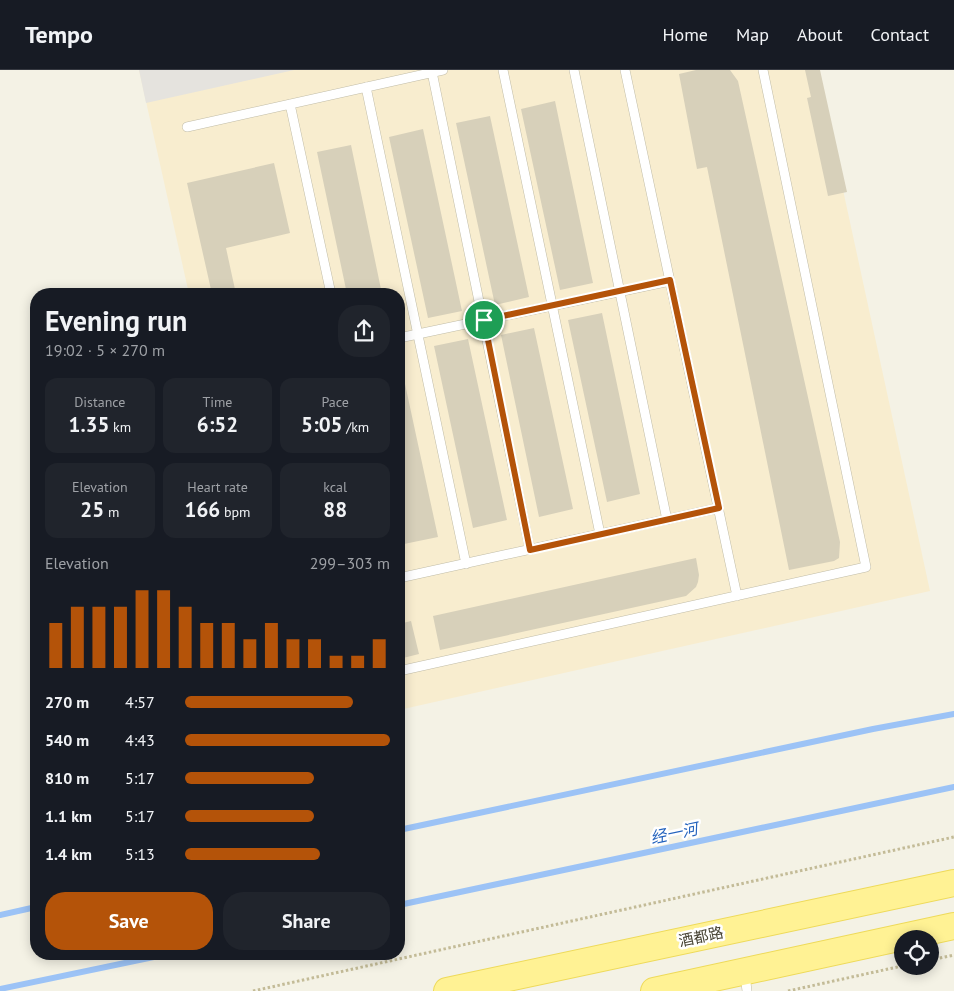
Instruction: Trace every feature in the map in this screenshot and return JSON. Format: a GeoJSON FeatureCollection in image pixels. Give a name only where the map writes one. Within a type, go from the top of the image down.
{"type":"FeatureCollection","features":[{"type":"Feature","properties":{"kind":"main road","name":"酒都路"},"geometry":{"type":"LineString","coordinates":[[447,991],[954,883]]}},
{"type":"Feature","properties":{"kind":"main road"},"geometry":{"type":"LineString","coordinates":[[654,991],[746,981],[954,926]]}},
{"type":"Feature","properties":{"kind":"lane"},"geometry":{"type":"LineString","coordinates":[[187,127],[443,70]]}},
{"type":"Feature","properties":{"kind":"lane"},"geometry":{"type":"LineString","coordinates":[[503,70],[600,534]]}},
{"type":"Feature","properties":{"kind":"lane"},"geometry":{"type":"LineString","coordinates":[[574,70],[667,520]]}},
{"type":"Feature","properties":{"kind":"lane"},"geometry":{"type":"LineString","coordinates":[[625,70],[737,596]]}},
{"type":"Feature","properties":{"kind":"lane"},"geometry":{"type":"LineString","coordinates":[[405,670],[866,567],[763,70]]}},
{"type":"Feature","properties":{"kind":"lane"},"geometry":{"type":"LineString","coordinates":[[432,72],[530,550]]}},
{"type":"Feature","properties":{"kind":"lane"},"geometry":{"type":"LineString","coordinates":[[366,87],[466,564]]}},
{"type":"Feature","properties":{"kind":"lane"},"geometry":{"type":"LineString","coordinates":[[290,104],[331,288]]}},
{"type":"Feature","properties":{"kind":"lane"},"geometry":{"type":"LineString","coordinates":[[405,337],[670,280]]}},
{"type":"Feature","properties":{"kind":"lane"},"geometry":{"type":"LineString","coordinates":[[405,577],[719,508]]}},
{"type":"Feature","properties":{"kind":"path"},"geometry":{"type":"LineString","coordinates":[[405,958],[954,837]]}},
{"type":"Feature","properties":{"kind":"path"},"geometry":{"type":"LineString","coordinates":[[939,958],[954,955]]}},
{"type":"Feature","properties":{"kind":"path"},"geometry":{"type":"LineString","coordinates":[[253,991],[394,960]]}},
{"type":"Feature","properties":{"kind":"path"},"geometry":{"type":"LineString","coordinates":[[788,991],[894,968]]}},
{"type":"Feature","properties":{"kind":"shaded area"},"geometry":{"type":"Polygon","coordinates":[[[139,70],[817,70],[930,591],[405,709],[405,288],[188,288],[139,70]]]}},
{"type":"Feature","properties":{"kind":"shaded area"},"geometry":{"type":"Polygon","coordinates":[[[139,70],[294,70],[146,103],[139,70]]]}},
{"type":"Feature","properties":{"kind":"building"},"geometry":{"type":"Polygon","coordinates":[[[696,70],[730,70],[738,81],[840,542],[839,558],[834,561],[789,570],[707,167],[697,169],[679,74],[696,70]]]}},
{"type":"Feature","properties":{"kind":"building"},"geometry":{"type":"Polygon","coordinates":[[[805,70],[820,70],[847,192],[828,196],[807,98],[811,97],[805,70]]]}},
{"type":"Feature","properties":{"kind":"building"},"geometry":{"type":"Polygon","coordinates":[[[555,101],[593,283],[560,290],[521,109],[555,101]]]}},
{"type":"Feature","properties":{"kind":"building"},"geometry":{"type":"Polygon","coordinates":[[[490,116],[529,297],[495,305],[456,123],[490,116]]]}},
{"type":"Feature","properties":{"kind":"building"},"geometry":{"type":"Polygon","coordinates":[[[423,129],[462,311],[428,318],[389,137],[423,129]]]}},
{"type":"Feature","properties":{"kind":"building"},"geometry":{"type":"Polygon","coordinates":[[[351,145],[381,288],[346,288],[317,152],[351,145]]]}},
{"type":"Feature","properties":{"kind":"building"},"geometry":{"type":"Polygon","coordinates":[[[274,163],[290,233],[226,248],[235,288],[211,288],[187,183],[274,163]]]}},
{"type":"Feature","properties":{"kind":"building"},"geometry":{"type":"Polygon","coordinates":[[[602,313],[640,494],[607,502],[568,320],[602,313]]]}},
{"type":"Feature","properties":{"kind":"building"},"geometry":{"type":"Polygon","coordinates":[[[534,328],[573,509],[539,517],[501,335],[534,328]]]}},
{"type":"Feature","properties":{"kind":"building"},"geometry":{"type":"Polygon","coordinates":[[[468,339],[507,520],[473,528],[434,346],[468,339]]]}},
{"type":"Feature","properties":{"kind":"building"},"geometry":{"type":"Polygon","coordinates":[[[405,384],[438,537],[405,544],[405,384]]]}},
{"type":"Feature","properties":{"kind":"building"},"geometry":{"type":"Polygon","coordinates":[[[696,558],[699,575],[698,582],[696,587],[686,596],[440,650],[433,616],[696,558]]]}},
{"type":"Feature","properties":{"kind":"building"},"geometry":{"type":"Polygon","coordinates":[[[411,621],[419,654],[405,658],[405,622],[411,621]]]}},
{"type":"Feature","properties":{"kind":"waterway"},"geometry":{"type":"LineString","coordinates":[[405,829],[873,729],[954,714]]}},
{"type":"Feature","properties":{"kind":"waterway","name":"经一河"},"geometry":{"type":"LineString","coordinates":[[405,904],[954,787]]}},
{"type":"Feature","properties":{"kind":"waterway"},"geometry":{"type":"LineString","coordinates":[[0,915],[30,908]]}},
{"type":"Feature","properties":{"kind":"waterway","name":"经一河"},"geometry":{"type":"LineString","coordinates":[[0,989],[139,960]]}},
{"type":"Feature","properties":{"kind":"route"},"geometry":{"type":"LineString","coordinates":[[670,280],[719,508],[530,550],[484,320],[670,280]]}}]}
